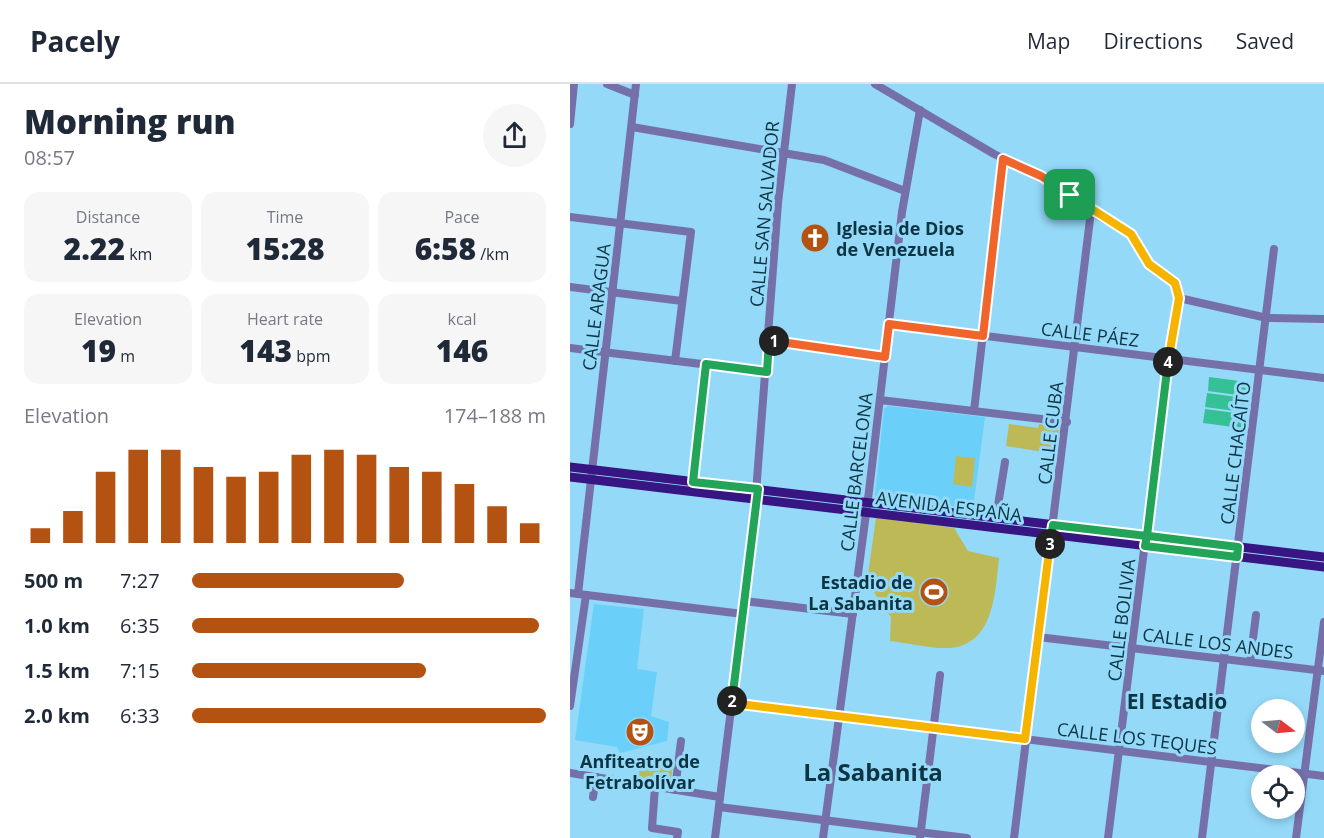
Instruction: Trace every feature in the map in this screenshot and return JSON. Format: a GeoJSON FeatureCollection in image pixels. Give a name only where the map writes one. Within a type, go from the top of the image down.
{"type":"FeatureCollection","features":[{"type":"Feature","properties":{"kind":"main road","name":"AVENIDA ESPAÑA"},"geometry":{"type":"LineString","coordinates":[[570,467],[591,474],[1238,552],[1324,567]]}},
{"type":"Feature","properties":{"kind":"main road","name":"AVENIDA ESPAÑA"},"geometry":{"type":"LineString","coordinates":[[570,477],[591,474],[693,482],[757,494]]}},
{"type":"Feature","properties":{"kind":"main road","name":"AVENIDA ESPAÑA"},"geometry":{"type":"LineString","coordinates":[[867,508],[996,518],[1052,530]]}},
{"type":"Feature","properties":{"kind":"main road","name":"AVENIDA ESPAÑA"},"geometry":{"type":"LineString","coordinates":[[1238,552],[1324,557]]}},
{"type":"Feature","properties":{"kind":"street"},"geometry":{"type":"LineString","coordinates":[[570,124],[574,84]]}},
{"type":"Feature","properties":{"kind":"street"},"geometry":{"type":"LineString","coordinates":[[607,84],[635,95]]}},
{"type":"Feature","properties":{"kind":"street","name":"CALLE ARAGUA"},"geometry":{"type":"LineString","coordinates":[[570,706],[578,594],[636,84]]}},
{"type":"Feature","properties":{"kind":"street","name":"CALLE SAN SALVADOR"},"geometry":{"type":"LineString","coordinates":[[715,838],[757,494],[783,152],[792,84]]}},
{"type":"Feature","properties":{"kind":"street"},"geometry":{"type":"LineString","coordinates":[[875,84],[1003,159],[1041,176],[1133,236],[1149,264],[1175,283],[1179,298],[1267,318],[1324,319]]}},
{"type":"Feature","properties":{"kind":"street","name":"CALLE BARCELONA"},"geometry":{"type":"LineString","coordinates":[[823,838],[867,508],[905,191],[920,110]]}},
{"type":"Feature","properties":{"kind":"street"},"geometry":{"type":"LineString","coordinates":[[632,127],[836,163],[905,191]]}},
{"type":"Feature","properties":{"kind":"street"},"geometry":{"type":"LineString","coordinates":[[974,411],[1003,159]]}},
{"type":"Feature","properties":{"kind":"street","name":"CALLE CUBA"},"geometry":{"type":"LineString","coordinates":[[1014,838],[1092,211]]}},
{"type":"Feature","properties":{"kind":"street"},"geometry":{"type":"LineString","coordinates":[[570,217],[691,232],[675,361]]}},
{"type":"Feature","properties":{"kind":"street","name":"CALLE CHACAÍTO"},"geometry":{"type":"LineString","coordinates":[[1202,838],[1274,249]]}},
{"type":"Feature","properties":{"kind":"street"},"geometry":{"type":"LineString","coordinates":[[570,287],[682,301]]}},
{"type":"Feature","properties":{"kind":"street","name":"CALLE BOLIVIA"},"geometry":{"type":"LineString","coordinates":[[1108,838],[1168,358],[1179,298]]}},
{"type":"Feature","properties":{"kind":"street","name":"CALLE PÁEZ"},"geometry":{"type":"LineString","coordinates":[[889,324],[1324,378]]}},
{"type":"Feature","properties":{"kind":"street"},"geometry":{"type":"LineString","coordinates":[[769,340],[885,357]]}},
{"type":"Feature","properties":{"kind":"street"},"geometry":{"type":"LineString","coordinates":[[570,348],[767,372]]}},
{"type":"Feature","properties":{"kind":"street"},"geometry":{"type":"LineString","coordinates":[[693,482],[706,364]]}},
{"type":"Feature","properties":{"kind":"street"},"geometry":{"type":"LineString","coordinates":[[880,399],[1067,422]]}},
{"type":"Feature","properties":{"kind":"street"},"geometry":{"type":"LineString","coordinates":[[996,518],[1005,462]]}},
{"type":"Feature","properties":{"kind":"street"},"geometry":{"type":"LineString","coordinates":[[578,594],[743,614]]}},
{"type":"Feature","properties":{"kind":"street"},"geometry":{"type":"LineString","coordinates":[[744,601],[853,614]]}},
{"type":"Feature","properties":{"kind":"street"},"geometry":{"type":"LineString","coordinates":[[1250,662],[1256,615]]}},
{"type":"Feature","properties":{"kind":"street"},"geometry":{"type":"LineString","coordinates":[[1305,768],[1321,671],[1324,622]]}},
{"type":"Feature","properties":{"kind":"street","name":"CALLE LOS ANDES"},"geometry":{"type":"LineString","coordinates":[[1038,637],[1321,671]]}},
{"type":"Feature","properties":{"kind":"street"},"geometry":{"type":"LineString","coordinates":[[920,835],[940,675]]}},
{"type":"Feature","properties":{"kind":"street","name":"CALLE LOS TEQUES"},"geometry":{"type":"LineString","coordinates":[[732,703],[1251,767]]}},
{"type":"Feature","properties":{"kind":"street"},"geometry":{"type":"LineString","coordinates":[[675,790],[681,741]]}},
{"type":"Feature","properties":{"kind":"street"},"geometry":{"type":"LineString","coordinates":[[570,773],[720,797]]}},
{"type":"Feature","properties":{"kind":"street","name":"CALLE LOS TEQUES"},"geometry":{"type":"LineString","coordinates":[[1305,774],[1324,776]]}},
{"type":"Feature","properties":{"kind":"street"},"geometry":{"type":"LineString","coordinates":[[594,797],[596,777]]}},
{"type":"Feature","properties":{"kind":"street"},"geometry":{"type":"LineString","coordinates":[[655,787],[652,828],[678,832],[677,838]]}},
{"type":"Feature","properties":{"kind":"street"},"geometry":{"type":"LineString","coordinates":[[719,807],[920,835],[967,838]]}},
{"type":"Feature","properties":{"kind":"street"},"geometry":{"type":"LineString","coordinates":[[1296,838],[1298,819]]}},
{"type":"Feature","properties":{"kind":"shaded area"},"geometry":{"type":"Polygon","coordinates":[[[1209,377],[1247,382],[1245,396],[1208,391],[1209,377]]]}},
{"type":"Feature","properties":{"kind":"shaded area"},"geometry":{"type":"Polygon","coordinates":[[[1207,393],[1245,398],[1243,412],[1205,407],[1207,393]]]}},
{"type":"Feature","properties":{"kind":"shaded area"},"geometry":{"type":"Polygon","coordinates":[[[888,406],[985,417],[973,508],[877,498],[875,495],[884,409],[888,406]]]}},
{"type":"Feature","properties":{"kind":"shaded area"},"geometry":{"type":"Polygon","coordinates":[[[1205,409],[1243,414],[1241,428],[1203,423],[1205,409]]]}},
{"type":"Feature","properties":{"kind":"shaded area"},"geometry":{"type":"Polygon","coordinates":[[[1009,424],[1038,428],[1039,424],[1057,427],[1059,432],[1056,454],[1006,446],[1009,424]]]}},
{"type":"Feature","properties":{"kind":"shaded area"},"geometry":{"type":"Polygon","coordinates":[[[956,456],[975,458],[972,487],[953,484],[956,456]]]}},
{"type":"Feature","properties":{"kind":"shaded area","name":"Estadio de La Sabanita"},"geometry":{"type":"Polygon","coordinates":[[[876,517],[954,528],[968,551],[999,558],[990,614],[976,637],[965,644],[950,648],[890,641],[891,617],[867,582],[876,517]]]}},
{"type":"Feature","properties":{"kind":"shaded area"},"geometry":{"type":"Polygon","coordinates":[[[594,604],[644,609],[637,669],[657,672],[651,716],[669,722],[667,741],[620,753],[617,747],[575,740],[594,604]]]}},
{"type":"Feature","properties":{"kind":"shaded area"},"geometry":{"type":"Polygon","coordinates":[[[641,762],[673,766],[670,786],[638,781],[641,762]]]}},
{"type":"Feature","properties":{"kind":"place","name":"Iglesia de Dios de Venezuela"},"geometry":{"type":"Point","coordinates":[815,238]}},
{"type":"Feature","properties":{"kind":"place","name":"Estadio de La Sabanita"},"geometry":{"type":"Point","coordinates":[934,592]}},
{"type":"Feature","properties":{"kind":"place","name":"Anfiteatro de Fetrabolívar"},"geometry":{"type":"Point","coordinates":[640,732]}},
{"type":"Feature","properties":{"kind":"district","name":"El Estadio"},"geometry":{"type":"Point","coordinates":[1177,701]}},
{"type":"Feature","properties":{"kind":"district","name":"La Sabanita"},"geometry":{"type":"Point","coordinates":[873,771]}},
{"type":"Feature","properties":{"kind":"route"},"geometry":{"type":"LineString","coordinates":[[1070,195],[1049,180],[1003,159],[983,336],[889,324],[885,357],[769,340],[767,372],[706,364],[693,482],[758,489],[732,703],[1025,739],[1053,525],[1077,528],[1147,536],[1149,536],[1238,547],[1237,557],[1145,546],[1147,536],[1155,474],[1168,358],[1179,298],[1177,288],[1175,283],[1149,264],[1131,234],[1100,217],[1070,195]]}}]}
